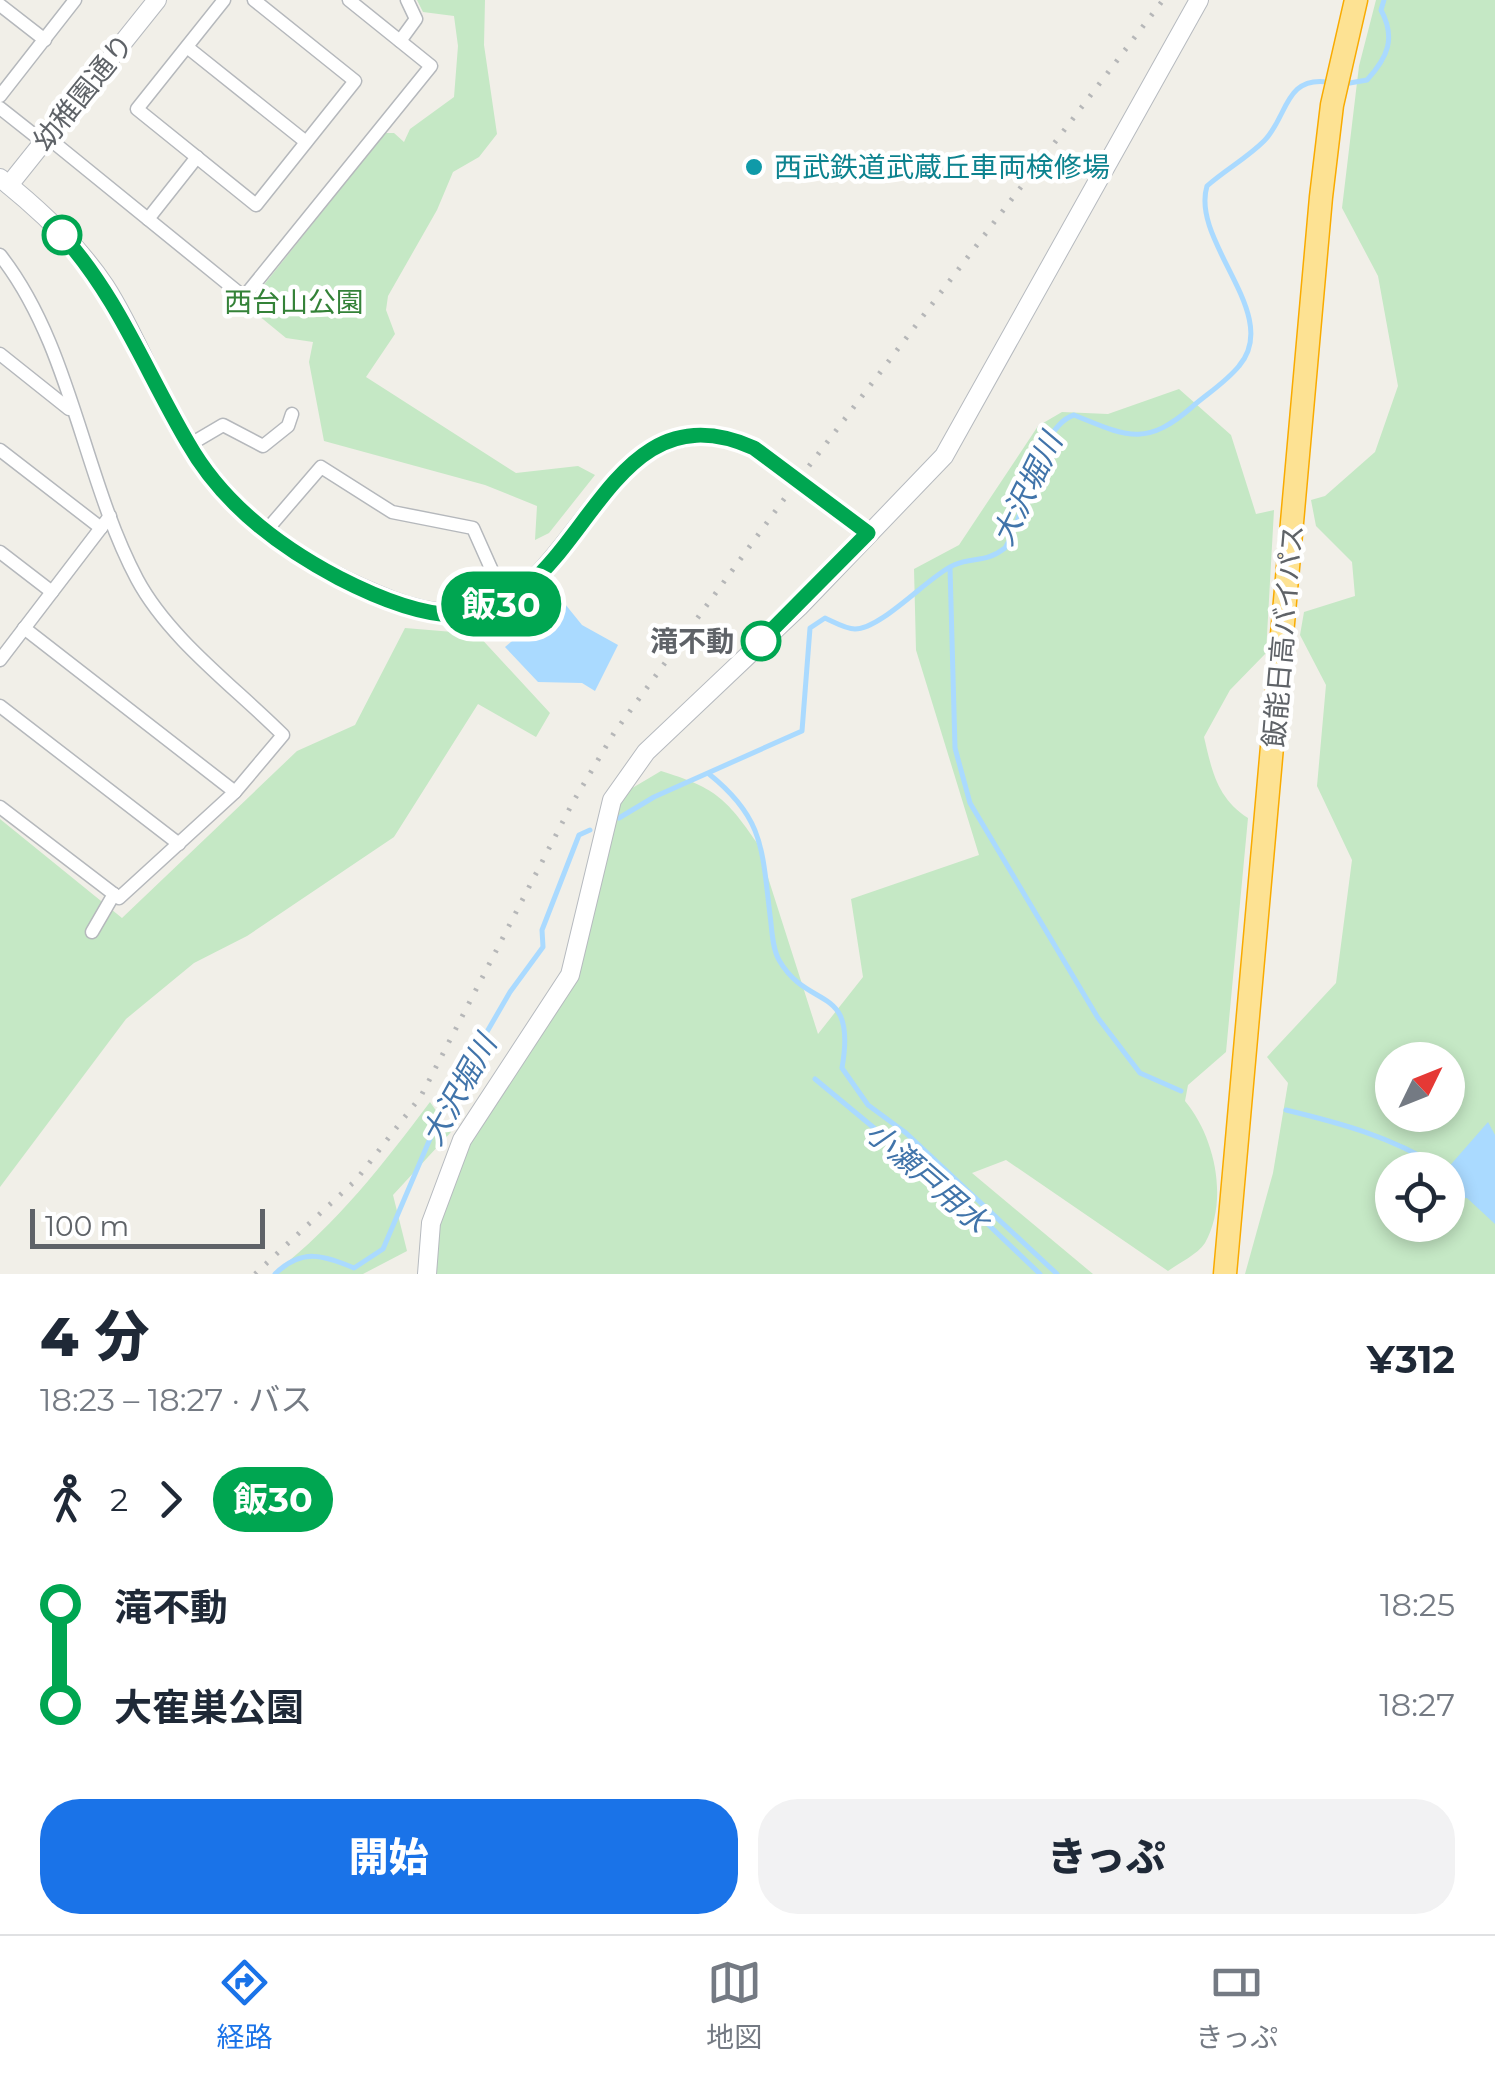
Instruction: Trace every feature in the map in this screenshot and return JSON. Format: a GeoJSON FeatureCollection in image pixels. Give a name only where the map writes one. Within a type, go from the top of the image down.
{"type":"FeatureCollection","features":[{"type":"Feature","properties":{"kind":"highway","name":"飯能日高バイパス"},"geometry":{"type":"LineString","coordinates":[[1226,1274],[1332,105],[1356,0]]}},
{"type":"Feature","properties":{"kind":"street"},"geometry":{"type":"LineString","coordinates":[[0,96],[75,0]]}},
{"type":"Feature","properties":{"kind":"street","name":"幼稚園通り"},"geometry":{"type":"LineString","coordinates":[[4,181],[45,140],[157,0]]}},
{"type":"Feature","properties":{"kind":"street"},"geometry":{"type":"LineString","coordinates":[[224,0],[137,109],[256,205],[355,81],[254,0]]}},
{"type":"Feature","properties":{"kind":"street"},"geometry":{"type":"LineString","coordinates":[[0,108],[244,297],[430,66],[349,0]]}},
{"type":"Feature","properties":{"kind":"street"},"geometry":{"type":"LineString","coordinates":[[400,41],[416,19],[407,0]]}},
{"type":"Feature","properties":{"kind":"street"},"geometry":{"type":"LineString","coordinates":[[426,1274],[431,1223],[462,1140],[570,975],[612,800],[646,752],[944,456],[962,431],[1200,0]]}},
{"type":"Feature","properties":{"kind":"street"},"geometry":{"type":"LineString","coordinates":[[0,5],[44,40]]}},
{"type":"Feature","properties":{"kind":"street"},"geometry":{"type":"LineString","coordinates":[[187,47],[306,142]]}},
{"type":"Feature","properties":{"kind":"street"},"geometry":{"type":"LineString","coordinates":[[148,219],[197,157]]}},
{"type":"Feature","properties":{"kind":"street"},"geometry":{"type":"LineString","coordinates":[[4,181],[46,217],[105,286],[189,445],[214,481],[265,532],[308,562],[404,605],[453,615],[506,602],[546,568],[628,464],[648,452],[694,436],[734,439],[754,448],[868,533]]}},
{"type":"Feature","properties":{"kind":"street"},"geometry":{"type":"LineString","coordinates":[[0,255],[36,311],[105,522],[137,580],[154,605],[284,735],[234,792],[119,898],[0,807]]}},
{"type":"Feature","properties":{"kind":"street"},"geometry":{"type":"LineString","coordinates":[[0,354],[71,411]]}},
{"type":"Feature","properties":{"kind":"street"},"geometry":{"type":"LineString","coordinates":[[189,445],[223,425],[263,446],[288,426],[292,414]]}},
{"type":"Feature","properties":{"kind":"street"},"geometry":{"type":"LineString","coordinates":[[0,450],[105,522]]}},
{"type":"Feature","properties":{"kind":"street"},"geometry":{"type":"LineString","coordinates":[[265,532],[321,466],[392,512],[473,528],[506,602]]}},
{"type":"Feature","properties":{"kind":"street"},"geometry":{"type":"LineString","coordinates":[[1,658],[105,522]]}},
{"type":"Feature","properties":{"kind":"street"},"geometry":{"type":"LineString","coordinates":[[0,552],[52,592]]}},
{"type":"Feature","properties":{"kind":"street"},"geometry":{"type":"LineString","coordinates":[[24,628],[234,792]]}},
{"type":"Feature","properties":{"kind":"street"},"geometry":{"type":"LineString","coordinates":[[0,706],[179,844]]}},
{"type":"Feature","properties":{"kind":"street"},"geometry":{"type":"LineString","coordinates":[[92,932],[114,894]]}},
{"type":"Feature","properties":{"kind":"green space","name":"西台山公園"},"geometry":{"type":"Polygon","coordinates":[[[417,0],[485,0],[484,45],[497,134],[479,157],[453,172],[437,210],[388,296],[386,310],[395,334],[366,377],[516,473],[578,466],[595,475],[549,533],[535,540],[537,506],[485,485],[324,441],[309,362],[313,342],[286,338],[247,306],[385,133],[394,133],[404,142],[410,129],[454,97],[458,46],[454,16],[423,12],[417,0]]]}},
{"type":"Feature","properties":{"kind":"green space"},"geometry":{"type":"Polygon","coordinates":[[[1376,0],[1495,0],[1495,1274],[1245,1274],[1273,1173],[1288,1083],[1267,1057],[1336,983],[1352,860],[1317,786],[1326,685],[1300,635],[1304,612],[1355,596],[1352,562],[1316,526],[1311,500],[1325,496],[1375,452],[1398,386],[1378,276],[1342,208],[1359,66],[1376,0]]]}},
{"type":"Feature","properties":{"kind":"green space"},"geometry":{"type":"Polygon","coordinates":[[[1179,389],[1231,435],[1256,514],[1274,510],[1266,653],[1230,690],[1204,737],[1223,793],[1248,818],[1226,1052],[1188,1085],[1185,1101],[1204,1132],[1215,1169],[1216,1208],[1202,1247],[1168,1271],[1006,1160],[972,1173],[1093,1274],[427,1274],[445,1179],[570,975],[612,800],[661,771],[706,789],[727,804],[757,843],[818,1034],[863,977],[851,899],[979,855],[916,650],[914,569],[959,545],[1038,426],[1062,412],[1108,414],[1179,389]]]}},
{"type":"Feature","properties":{"kind":"green space"},"geometry":{"type":"Polygon","coordinates":[[[405,628],[477,634],[550,713],[536,737],[478,704],[394,837],[247,936],[194,963],[126,1019],[0,1187],[0,819],[122,918],[297,751],[355,725],[405,628]]]}},
{"type":"Feature","properties":{"kind":"green space"},"geometry":{"type":"Polygon","coordinates":[[[430,1102],[451,1132],[393,1195],[407,1251],[363,1274],[273,1274],[338,1215],[430,1102]]]}},
{"type":"Feature","properties":{"kind":"water"},"geometry":{"type":"Polygon","coordinates":[[[561,599],[582,625],[618,645],[595,691],[582,683],[538,682],[505,647],[561,599]]]}},
{"type":"Feature","properties":{"kind":"water"},"geometry":{"type":"Polygon","coordinates":[[[1488,1122],[1495,1135],[1495,1224],[1465,1198],[1465,1152],[1462,1152],[1488,1122]]]}},
{"type":"Feature","properties":{"kind":"waterway","name":"大沢堀川"},"geometry":{"type":"LineString","coordinates":[[1344,84],[1367,80],[1385,55],[1389,38],[1381,10],[1384,0]]}},
{"type":"Feature","properties":{"kind":"waterway","name":"大沢堀川"},"geometry":{"type":"LineString","coordinates":[[619,818],[654,797],[802,731],[810,628],[825,618],[851,629],[866,627],[944,570],[1005,548],[1041,454],[1061,423],[1074,415],[1122,433],[1148,433],[1176,420],[1234,372],[1250,346],[1250,324],[1244,301],[1211,231],[1205,208],[1207,186],[1264,141],[1303,85],[1328,82]]}},
{"type":"Feature","properties":{"kind":"waterway"},"geometry":{"type":"LineString","coordinates":[[950,568],[955,748],[970,803],[1098,1018],[1140,1073],[1181,1091]]}},
{"type":"Feature","properties":{"kind":"waterway"},"geometry":{"type":"LineString","coordinates":[[709,774],[741,805],[757,836],[779,960],[791,976],[837,1010],[843,1022],[842,1068],[868,1105],[906,1133],[1057,1274]]}},
{"type":"Feature","properties":{"kind":"waterway","name":"大沢堀川"},"geometry":{"type":"LineString","coordinates":[[275,1274],[294,1260],[313,1256],[354,1268],[383,1249],[444,1106],[510,992],[543,947],[542,930],[579,835],[590,830]]}},
{"type":"Feature","properties":{"kind":"waterway","name":"小瀬戸用水"},"geometry":{"type":"LineString","coordinates":[[815,1079],[973,1210],[1040,1274]]}},
{"type":"Feature","properties":{"kind":"waterway"},"geometry":{"type":"LineString","coordinates":[[1286,1110],[1346,1126],[1412,1152]]}},
{"type":"Feature","properties":{"kind":"railway"},"geometry":{"type":"LineString","coordinates":[[255,1274],[356,1180],[421,1096],[573,802],[614,733],[787,495],[1163,0]]}},
{"type":"Feature","properties":{"kind":"bus line","name":"飯30"},"geometry":{"type":"LineString","coordinates":[[62,235],[105,286],[189,445],[240,510],[308,562],[404,605],[453,615],[482,611],[506,602],[546,568],[628,464],[674,440],[713,436],[734,439],[754,448],[868,533],[761,641]]}},
{"type":"Feature","properties":{"kind":"place","name":"西武鉄道武蔵丘車両検修場"},"geometry":{"type":"Point","coordinates":[754,167]}},
{"type":"Feature","properties":{"kind":"place","name":"滝不動"},"geometry":{"type":"Point","coordinates":[761,641]}}]}
